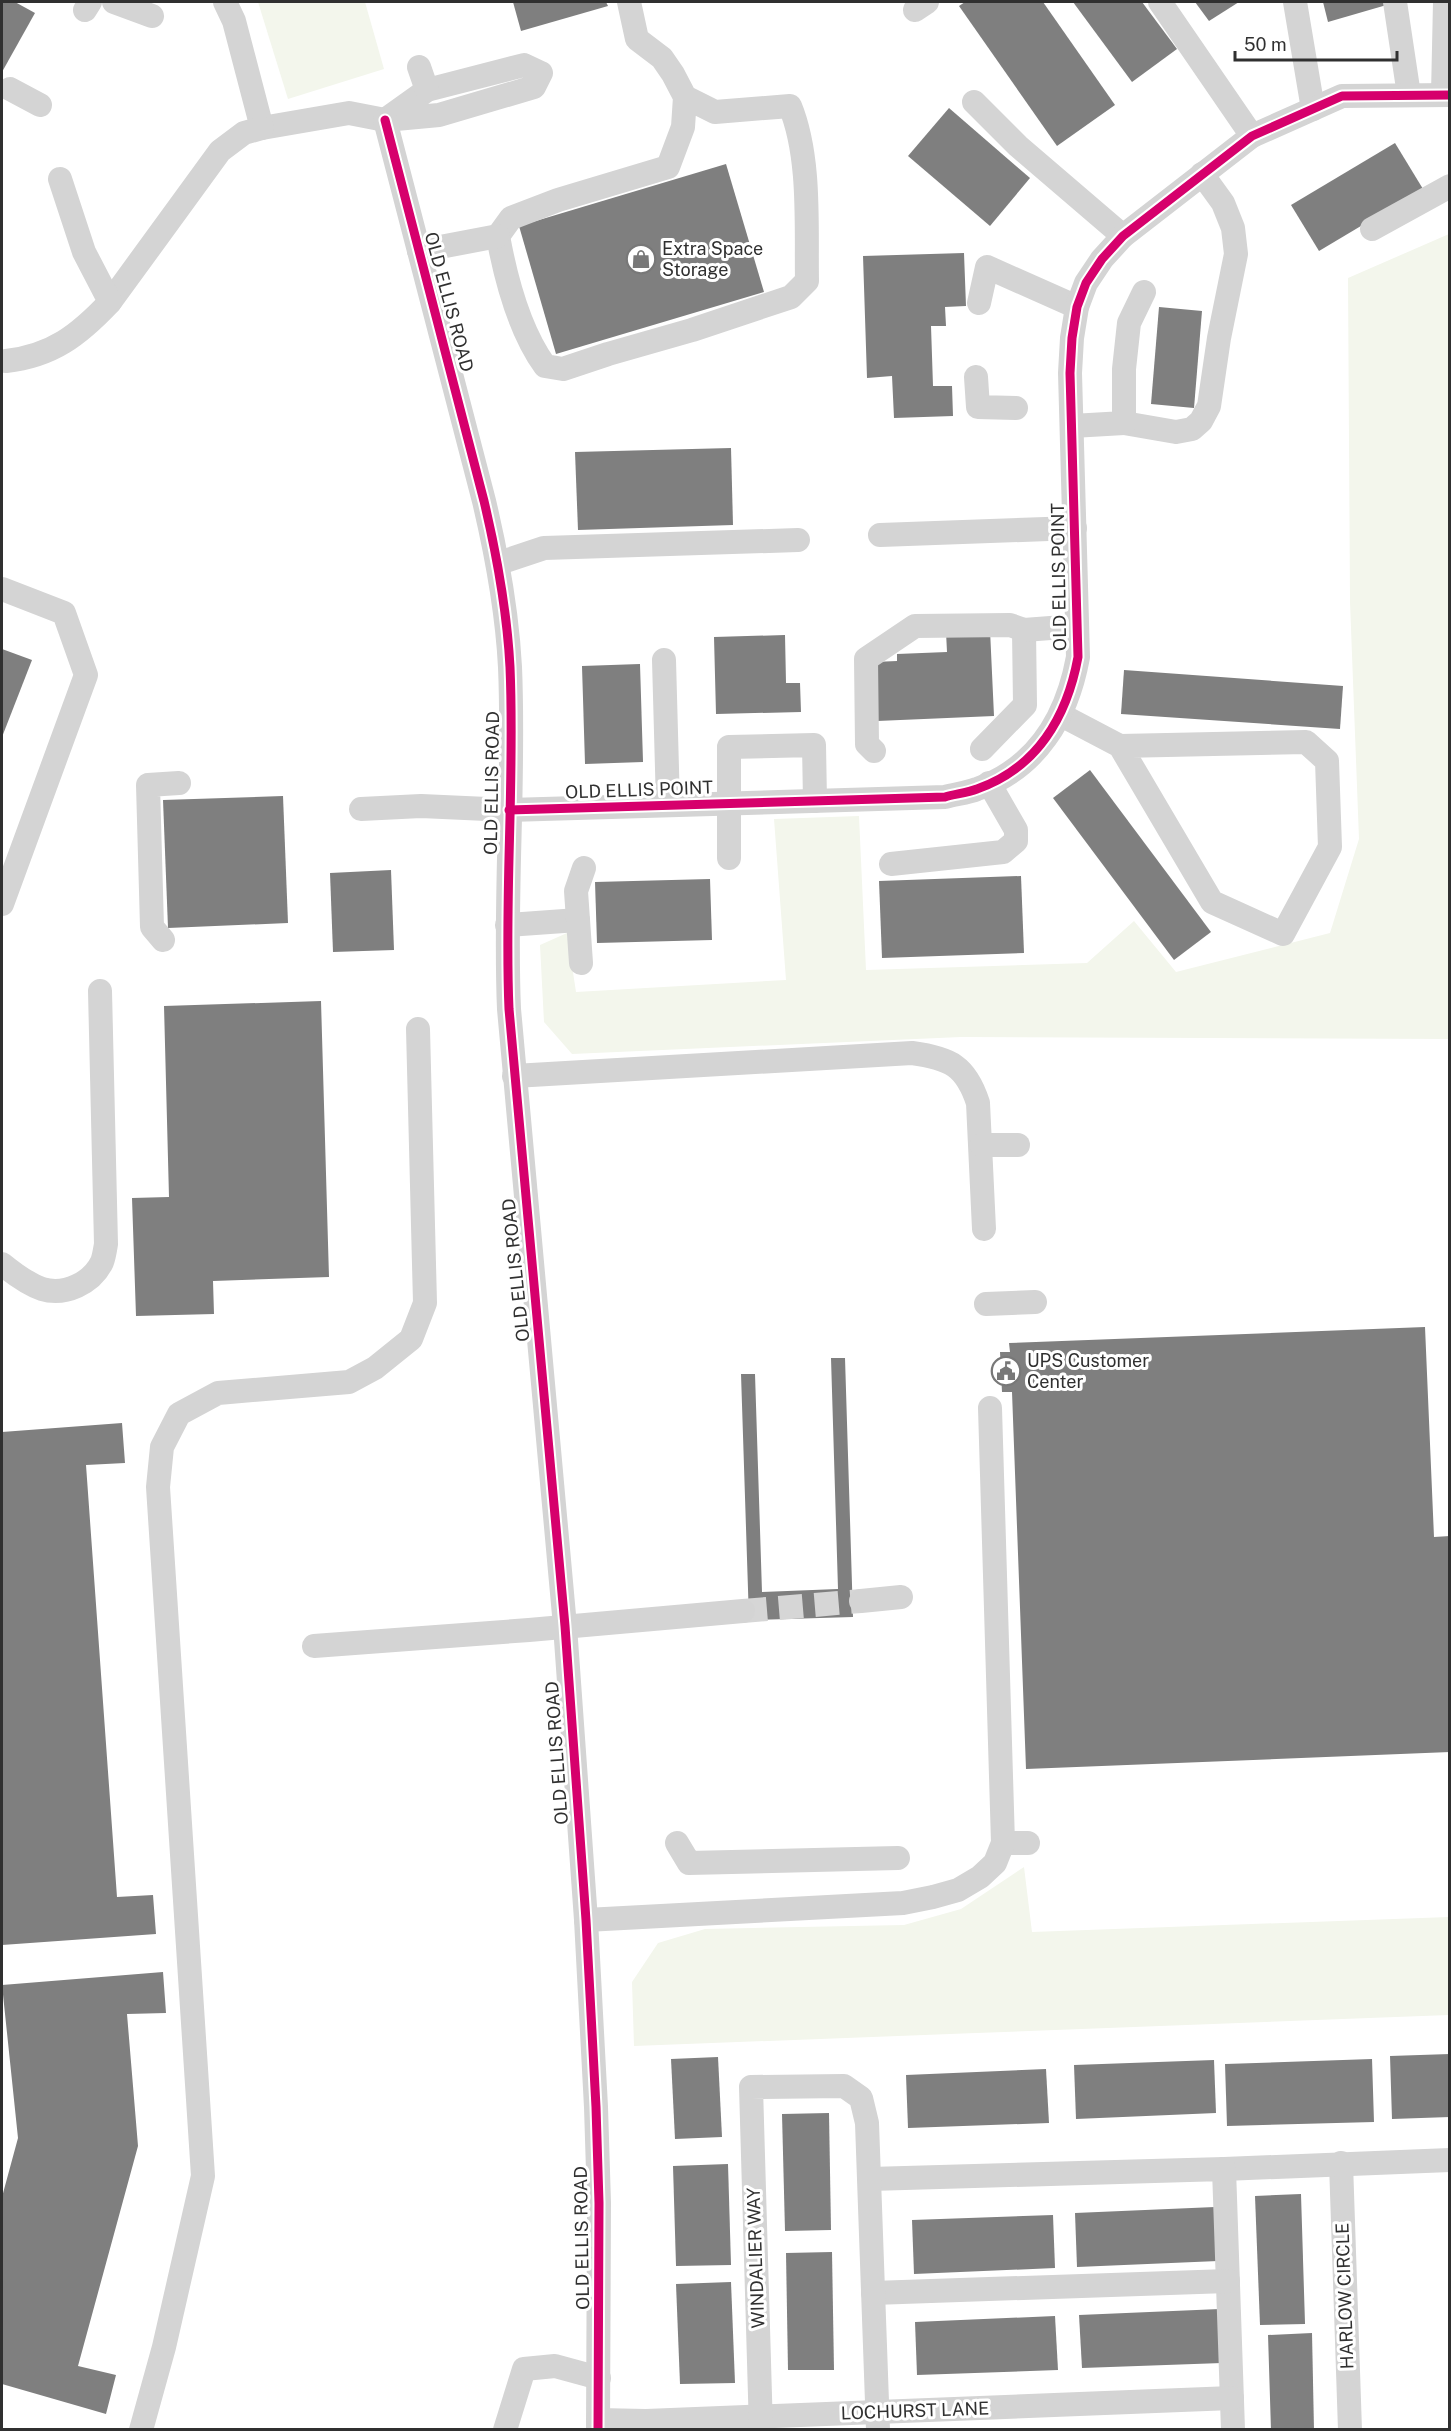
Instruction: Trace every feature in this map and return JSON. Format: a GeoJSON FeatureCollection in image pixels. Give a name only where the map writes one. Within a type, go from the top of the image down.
{"type":"FeatureCollection","features":[{"type":"Feature","properties":{"kind":"street"},"geometry":{"type":"LineString","coordinates":[[114,2],[152,16]]}},
{"type":"Feature","properties":{"kind":"street"},"geometry":{"type":"LineString","coordinates":[[225,2],[234,21],[262,128]]}},
{"type":"Feature","properties":{"kind":"street"},"geometry":{"type":"LineString","coordinates":[[419,251],[498,236],[511,218],[558,200],[668,167],[683,127],[685,97],[662,58],[637,39],[629,2]]}},
{"type":"Feature","properties":{"kind":"street"},"geometry":{"type":"LineString","coordinates":[[1160,2],[1252,136]]}},
{"type":"Feature","properties":{"kind":"street"},"geometry":{"type":"LineString","coordinates":[[1295,2],[1313,109]]}},
{"type":"Feature","properties":{"kind":"street"},"geometry":{"type":"LineString","coordinates":[[1395,2],[1409,95]]}},
{"type":"Feature","properties":{"kind":"street"},"geometry":{"type":"LineString","coordinates":[[1445,2],[1446,95]]}},
{"type":"Feature","properties":{"kind":"street"},"geometry":{"type":"LineString","coordinates":[[6,361],[27,359],[63,344],[88,326],[110,302],[220,151],[244,133],[349,113],[385,120],[440,115],[501,99],[534,87],[541,73],[524,65],[427,90],[385,120]]}},
{"type":"Feature","properties":{"kind":"street"},"geometry":{"type":"LineString","coordinates":[[419,67],[427,90]]}},
{"type":"Feature","properties":{"kind":"street"},"geometry":{"type":"LineString","coordinates":[[493,74],[501,99]]}},
{"type":"Feature","properties":{"kind":"street"},"geometry":{"type":"LineString","coordinates":[[10,89],[40,105]]}},
{"type":"Feature","properties":{"kind":"street","name":"OLD ELLIS POINT"},"geometry":{"type":"LineString","coordinates":[[361,809],[421,806],[508,810],[945,797],[977,789],[1005,776],[1027,760],[1045,740],[1061,716],[1073,687],[1078,657],[1071,350],[1077,307],[1086,283],[1102,259],[1123,236],[1252,136],[1342,96],[1446,95]]}},
{"type":"Feature","properties":{"kind":"street"},"geometry":{"type":"LineString","coordinates":[[498,236],[513,295],[531,346],[545,366],[564,369],[791,297],[807,281],[805,187],[798,126],[790,106],[715,112],[685,97]]}},
{"type":"Feature","properties":{"kind":"street"},"geometry":{"type":"LineString","coordinates":[[974,102],[1018,146],[1123,236]]}},
{"type":"Feature","properties":{"kind":"street","name":"OLD ELLIS ROAD"},"geometry":{"type":"LineString","coordinates":[[385,120],[499,563],[510,666],[507,925],[513,1076],[565,1626],[586,1920],[596,2107],[598,2425]]}},
{"type":"Feature","properties":{"kind":"street"},"geometry":{"type":"LineString","coordinates":[[1072,426],[1124,423],[1176,432],[1192,429],[1201,422],[1209,406],[1219,338],[1236,254],[1233,228],[1223,203],[1202,174]]}},
{"type":"Feature","properties":{"kind":"street"},"geometry":{"type":"LineString","coordinates":[[60,179],[84,252],[110,302]]}},
{"type":"Feature","properties":{"kind":"street"},"geometry":{"type":"LineString","coordinates":[[1372,229],[1449,186]]}},
{"type":"Feature","properties":{"kind":"street"},"geometry":{"type":"LineString","coordinates":[[979,303],[987,267],[1077,307]]}},
{"type":"Feature","properties":{"kind":"street"},"geometry":{"type":"LineString","coordinates":[[1124,423],[1124,369],[1129,323],[1144,292]]}},
{"type":"Feature","properties":{"kind":"street"},"geometry":{"type":"LineString","coordinates":[[976,377],[978,407],[1016,408]]}},
{"type":"Feature","properties":{"kind":"street"},"geometry":{"type":"LineString","coordinates":[[880,534],[1075,528]]}},
{"type":"Feature","properties":{"kind":"street"},"geometry":{"type":"LineString","coordinates":[[499,563],[544,548],[798,540]]}},
{"type":"Feature","properties":{"kind":"street"},"geometry":{"type":"LineString","coordinates":[[2,589],[64,613],[86,675],[2,904]]}},
{"type":"Feature","properties":{"kind":"street"},"geometry":{"type":"LineString","coordinates":[[874,751],[867,744],[866,659],[915,626],[1010,625],[1024,630],[1077,626]]}},
{"type":"Feature","properties":{"kind":"street"},"geometry":{"type":"LineString","coordinates":[[982,749],[1025,705],[1024,630]]}},
{"type":"Feature","properties":{"kind":"street"},"geometry":{"type":"LineString","coordinates":[[664,660],[668,805]]}},
{"type":"Feature","properties":{"kind":"street"},"geometry":{"type":"LineString","coordinates":[[1061,716],[1120,746],[1306,742],[1327,761],[1330,848],[1283,934],[1212,902],[1120,746]]}},
{"type":"Feature","properties":{"kind":"street"},"geometry":{"type":"LineString","coordinates":[[729,858],[731,803],[729,747],[814,745],[815,801]]}},
{"type":"Feature","properties":{"kind":"street"},"geometry":{"type":"LineString","coordinates":[[163,940],[152,927],[147,785],[179,783]]}},
{"type":"Feature","properties":{"kind":"street"},"geometry":{"type":"LineString","coordinates":[[891,864],[1003,852],[1016,841],[1016,830],[989,783]]}},
{"type":"Feature","properties":{"kind":"street"},"geometry":{"type":"LineString","coordinates":[[581,963],[576,891],[584,868]]}},
{"type":"Feature","properties":{"kind":"street"},"geometry":{"type":"LineString","coordinates":[[507,925],[578,920]]}},
{"type":"Feature","properties":{"kind":"street"},"geometry":{"type":"LineString","coordinates":[[2,1264],[42,1289],[64,1291],[78,1286],[92,1276],[102,1261],[106,1244],[99,991]]}},
{"type":"Feature","properties":{"kind":"street"},"geometry":{"type":"LineString","coordinates":[[141,2430],[164,2347],[203,2176],[158,1487],[162,1447],[179,1414],[218,1393],[349,1382],[375,1368],[411,1339],[425,1303],[418,1029]]}},
{"type":"Feature","properties":{"kind":"street"},"geometry":{"type":"LineString","coordinates":[[513,1076],[912,1053],[950,1061],[964,1073],[973,1086],[978,1103],[982,1146],[984,1229]]}},
{"type":"Feature","properties":{"kind":"street"},"geometry":{"type":"LineString","coordinates":[[982,1146],[1018,1145]]}},
{"type":"Feature","properties":{"kind":"street"},"geometry":{"type":"LineString","coordinates":[[986,1304],[1035,1302]]}},
{"type":"Feature","properties":{"kind":"street"},"geometry":{"type":"LineString","coordinates":[[586,1920],[903,1903],[958,1890],[980,1877],[995,1863],[1003,1843],[990,1408]]}},
{"type":"Feature","properties":{"kind":"street"},"geometry":{"type":"LineString","coordinates":[[861,1601],[901,1598]]}},
{"type":"Feature","properties":{"kind":"street"},"geometry":{"type":"LineString","coordinates":[[314,1646],[743,1611]]}},
{"type":"Feature","properties":{"kind":"street"},"geometry":{"type":"LineString","coordinates":[[677,1843],[689,1863],[898,1858]]}},
{"type":"Feature","properties":{"kind":"street"},"geometry":{"type":"LineString","coordinates":[[1003,1843],[1028,1843]]}},
{"type":"Feature","properties":{"kind":"street","name":"WINDALIER WAY"},"geometry":{"type":"LineString","coordinates":[[761,2423],[751,2087],[844,2086],[861,2098],[867,2123],[870,2179]]}},
{"type":"Feature","properties":{"kind":"street"},"geometry":{"type":"LineString","coordinates":[[878,2421],[870,2179],[1449,2160]]}},
{"type":"Feature","properties":{"kind":"street","name":"HARLOW CIRCLE"},"geometry":{"type":"LineString","coordinates":[[1341,2163],[1350,2430]]}},
{"type":"Feature","properties":{"kind":"street"},"geometry":{"type":"LineString","coordinates":[[1224,2169],[1233,2430]]}},
{"type":"Feature","properties":{"kind":"street"},"geometry":{"type":"LineString","coordinates":[[873,2293],[1228,2281]]}},
{"type":"Feature","properties":{"kind":"street"},"geometry":{"type":"LineString","coordinates":[[506,2430],[524,2369],[555,2366],[599,2378]]}},
{"type":"Feature","properties":{"kind":"street","name":"LOCHURST LANE"},"geometry":{"type":"LineString","coordinates":[[598,2425],[646,2421],[761,2423],[878,2421],[1232,2398]]}},
{"type":"Feature","properties":{"kind":"shaded area"},"geometry":{"type":"Polygon","coordinates":[[[258,2],[365,2],[384,69],[288,99],[258,2]]]}},
{"type":"Feature","properties":{"kind":"shaded area"},"geometry":{"type":"Polygon","coordinates":[[[1449,234],[1449,1039],[961,1037],[572,1054],[544,1022],[540,945],[567,933],[576,992],[786,980],[774,819],[859,816],[866,970],[1087,963],[1134,921],[1176,972],[1330,933],[1359,839],[1350,602],[1348,278],[1449,234]]]}},
{"type":"Feature","properties":{"kind":"shaded area"},"geometry":{"type":"Polygon","coordinates":[[[1024,1867],[1032,1932],[1449,1917],[1449,2015],[634,2046],[632,1982],[658,1943],[705,1929],[904,1925],[961,1909],[1024,1867]]]}},
{"type":"Feature","properties":{"kind":"building"},"geometry":{"type":"Polygon","coordinates":[[[2,2],[15,2],[35,13],[2,72],[2,2]]]}},
{"type":"Feature","properties":{"kind":"building"},"geometry":{"type":"Polygon","coordinates":[[[513,2],[606,2],[608,6],[521,31],[513,2]]]}},
{"type":"Feature","properties":{"kind":"building"},"geometry":{"type":"Polygon","coordinates":[[[965,2],[1043,2],[1115,105],[1057,146],[959,6],[965,2]]]}},
{"type":"Feature","properties":{"kind":"building"},"geometry":{"type":"Polygon","coordinates":[[[1073,2],[1142,2],[1177,49],[1132,82],[1073,2]]]}},
{"type":"Feature","properties":{"kind":"building"},"geometry":{"type":"Polygon","coordinates":[[[1195,2],[1239,2],[1209,21],[1195,2]]]}},
{"type":"Feature","properties":{"kind":"building"},"geometry":{"type":"Polygon","coordinates":[[[1323,2],[1389,2],[1390,4],[1328,22],[1323,2]]]}},
{"type":"Feature","properties":{"kind":"building"},"geometry":{"type":"Polygon","coordinates":[[[949,108],[1030,178],[990,226],[908,156],[949,108]]]}},
{"type":"Feature","properties":{"kind":"building"},"geometry":{"type":"Polygon","coordinates":[[[1395,143],[1423,189],[1319,251],[1291,205],[1395,143]]]}},
{"type":"Feature","properties":{"kind":"building","name":"Extra Space Storage"},"geometry":{"type":"Polygon","coordinates":[[[726,164],[764,292],[556,354],[519,226],[726,164]]]}},
{"type":"Feature","properties":{"kind":"building"},"geometry":{"type":"Polygon","coordinates":[[[964,253],[966,306],[945,307],[946,326],[931,326],[933,386],[952,386],[953,416],[894,418],[892,376],[867,378],[863,256],[964,253]]]}},
{"type":"Feature","properties":{"kind":"building"},"geometry":{"type":"Polygon","coordinates":[[[1159,307],[1202,311],[1194,408],[1151,404],[1159,307]]]}},
{"type":"Feature","properties":{"kind":"building"},"geometry":{"type":"Polygon","coordinates":[[[731,448],[733,525],[578,530],[575,452],[731,448]]]}},
{"type":"Feature","properties":{"kind":"building"},"geometry":{"type":"Polygon","coordinates":[[[990,630],[994,716],[877,721],[874,662],[897,661],[897,654],[947,652],[946,632],[990,630]]]}},
{"type":"Feature","properties":{"kind":"building"},"geometry":{"type":"Polygon","coordinates":[[[785,635],[786,683],[800,683],[801,712],[716,714],[714,637],[785,635]]]}},
{"type":"Feature","properties":{"kind":"building"},"geometry":{"type":"Polygon","coordinates":[[[2,649],[32,660],[2,737],[2,649]]]}},
{"type":"Feature","properties":{"kind":"building"},"geometry":{"type":"Polygon","coordinates":[[[640,664],[643,762],[585,764],[582,666],[640,664]]]}},
{"type":"Feature","properties":{"kind":"building"},"geometry":{"type":"Polygon","coordinates":[[[1124,670],[1343,686],[1340,729],[1121,714],[1124,670]]]}},
{"type":"Feature","properties":{"kind":"building"},"geometry":{"type":"Polygon","coordinates":[[[1090,770],[1211,932],[1174,960],[1053,798],[1090,770]]]}},
{"type":"Feature","properties":{"kind":"building"},"geometry":{"type":"Polygon","coordinates":[[[283,796],[288,923],[168,928],[163,800],[283,796]]]}},
{"type":"Feature","properties":{"kind":"building"},"geometry":{"type":"Polygon","coordinates":[[[391,870],[394,950],[333,952],[330,873],[391,870]]]}},
{"type":"Feature","properties":{"kind":"building"},"geometry":{"type":"Polygon","coordinates":[[[1021,876],[1024,953],[882,958],[879,881],[1021,876]]]}},
{"type":"Feature","properties":{"kind":"building"},"geometry":{"type":"Polygon","coordinates":[[[710,879],[712,940],[597,943],[595,882],[710,879]]]}},
{"type":"Feature","properties":{"kind":"building"},"geometry":{"type":"Polygon","coordinates":[[[321,1001],[329,1277],[213,1281],[214,1314],[136,1316],[132,1198],[169,1197],[164,1006],[321,1001]]]}},
{"type":"Feature","properties":{"kind":"building"},"geometry":{"type":"Polygon","coordinates":[[[1425,1327],[1434,1537],[1450,1536],[1450,1752],[1026,1769],[1012,1392],[1002,1392],[1000,1352],[1010,1352],[1009,1343],[1425,1327]]]}},
{"type":"Feature","properties":{"kind":"building"},"geometry":{"type":"Polygon","coordinates":[[[831,1358],[845,1358],[853,1617],[749,1620],[741,1374],[755,1374],[762,1592],[838,1589],[831,1358]]]}},
{"type":"Feature","properties":{"kind":"building"},"geometry":{"type":"Polygon","coordinates":[[[122,1423],[125,1463],[86,1465],[117,1897],[153,1895],[156,1934],[2,1945],[2,1432],[122,1423]]]}},
{"type":"Feature","properties":{"kind":"building"},"geometry":{"type":"Polygon","coordinates":[[[163,1972],[166,2013],[127,2014],[138,2146],[78,2366],[116,2375],[106,2414],[2,2384],[2,2197],[18,2138],[2,1985],[163,1972]]]}},
{"type":"Feature","properties":{"kind":"building"},"geometry":{"type":"Polygon","coordinates":[[[1450,2054],[1450,2117],[1392,2119],[1390,2056],[1450,2054]]]}},
{"type":"Feature","properties":{"kind":"building"},"geometry":{"type":"Polygon","coordinates":[[[718,2057],[722,2137],[675,2139],[671,2059],[718,2057]]]}},
{"type":"Feature","properties":{"kind":"building"},"geometry":{"type":"Polygon","coordinates":[[[1372,2059],[1374,2122],[1227,2126],[1225,2064],[1372,2059]]]}},
{"type":"Feature","properties":{"kind":"building"},"geometry":{"type":"Polygon","coordinates":[[[1214,2060],[1216,2113],[1076,2119],[1074,2065],[1214,2060]]]}},
{"type":"Feature","properties":{"kind":"building"},"geometry":{"type":"Polygon","coordinates":[[[1046,2069],[1049,2123],[908,2128],[906,2075],[1046,2069]]]}},
{"type":"Feature","properties":{"kind":"building"},"geometry":{"type":"Polygon","coordinates":[[[829,2113],[831,2230],[785,2231],[782,2114],[829,2113]]]}},
{"type":"Feature","properties":{"kind":"building"},"geometry":{"type":"Polygon","coordinates":[[[728,2164],[731,2265],[676,2266],[673,2166],[728,2164]]]}},
{"type":"Feature","properties":{"kind":"building"},"geometry":{"type":"Polygon","coordinates":[[[1301,2194],[1305,2324],[1260,2325],[1255,2196],[1301,2194]]]}},
{"type":"Feature","properties":{"kind":"building"},"geometry":{"type":"Polygon","coordinates":[[[1215,2207],[1218,2261],[1077,2267],[1075,2213],[1215,2207]]]}},
{"type":"Feature","properties":{"kind":"building"},"geometry":{"type":"Polygon","coordinates":[[[1053,2215],[1055,2268],[914,2274],[912,2220],[1053,2215]]]}},
{"type":"Feature","properties":{"kind":"building"},"geometry":{"type":"Polygon","coordinates":[[[832,2252],[834,2370],[788,2370],[786,2253],[832,2252]]]}},
{"type":"Feature","properties":{"kind":"building"},"geometry":{"type":"Polygon","coordinates":[[[731,2282],[735,2383],[680,2384],[676,2284],[731,2282]]]}},
{"type":"Feature","properties":{"kind":"building"},"geometry":{"type":"Polygon","coordinates":[[[1220,2309],[1222,2363],[1082,2368],[1079,2315],[1220,2309]]]}},
{"type":"Feature","properties":{"kind":"building"},"geometry":{"type":"Polygon","coordinates":[[[1055,2316],[1058,2370],[917,2375],[915,2322],[1055,2316]]]}},
{"type":"Feature","properties":{"kind":"building"},"geometry":{"type":"Polygon","coordinates":[[[1312,2333],[1314,2430],[1271,2430],[1268,2335],[1312,2333]]]}},
{"type":"Feature","properties":{"kind":"tunnel"},"geometry":{"type":"LineString","coordinates":[[743,1611],[861,1601]]}},
{"type":"Feature","properties":{"kind":"cycle path"},"geometry":{"type":"LineString","coordinates":[[509,810],[945,797],[977,789],[1017,768],[1046,738],[1057,720],[1066,700],[1078,657],[1070,373],[1077,307],[1086,283],[1102,259],[1123,236],[1252,136],[1342,96],[1450,95]]}},
{"type":"Feature","properties":{"kind":"cycle path"},"geometry":{"type":"LineString","coordinates":[[385,120],[484,501],[501,583],[509,646],[511,710],[509,1009],[565,1626],[586,1920],[599,2203],[598,2430]]}},
{"type":"Feature","properties":{"kind":"place","name":"Extra Space Storage"},"geometry":{"type":"Point","coordinates":[641,259]}},
{"type":"Feature","properties":{"kind":"place","name":"UPS Customer Center"},"geometry":{"type":"Point","coordinates":[1006,1371]}}]}
